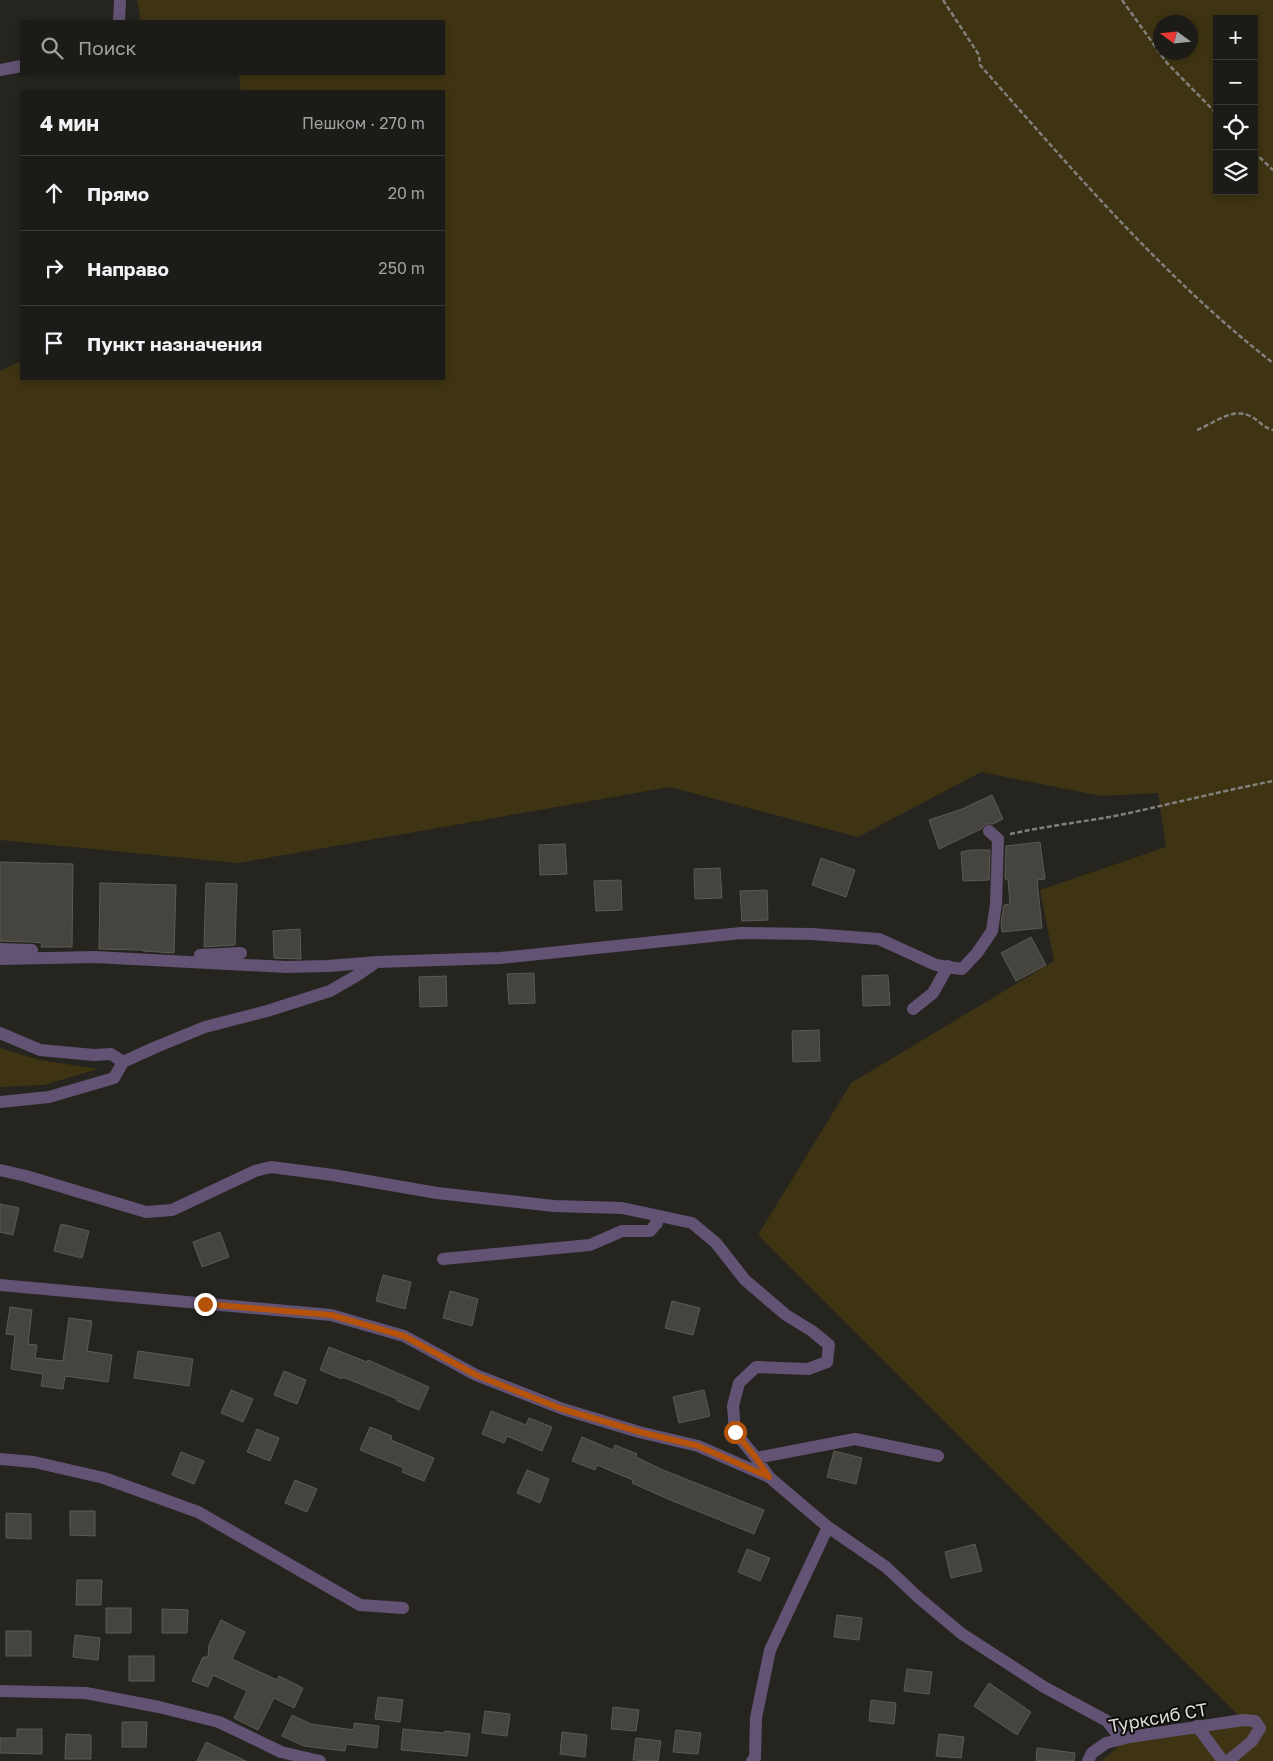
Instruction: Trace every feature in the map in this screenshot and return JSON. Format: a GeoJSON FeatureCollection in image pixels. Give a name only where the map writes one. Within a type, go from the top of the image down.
{"type":"FeatureCollection","features":[{"type":"Feature","properties":{"kind":"street"},"geometry":{"type":"LineString","coordinates":[[119,20],[120,0]]}},
{"type":"Feature","properties":{"kind":"street"},"geometry":{"type":"LineString","coordinates":[[0,70],[20,66]]}},
{"type":"Feature","properties":{"kind":"street"},"geometry":{"type":"LineString","coordinates":[[0,959],[95,957],[286,967],[328,966],[377,962],[500,958],[741,933],[812,934],[880,939],[936,965],[962,969],[977,953],[992,931],[997,896],[994,835]]}},
{"type":"Feature","properties":{"kind":"street"},"geometry":{"type":"LineString","coordinates":[[0,949],[177,956],[241,953]]}},
{"type":"Feature","properties":{"kind":"street"},"geometry":{"type":"LineString","coordinates":[[0,1102],[49,1097],[114,1078],[123,1062],[205,1027],[266,1011],[330,991],[377,962]]}},
{"type":"Feature","properties":{"kind":"street"},"geometry":{"type":"LineString","coordinates":[[913,1009],[933,993],[948,966]]}},
{"type":"Feature","properties":{"kind":"street"},"geometry":{"type":"LineString","coordinates":[[0,1033],[40,1050],[94,1055],[110,1054],[123,1062]]}},
{"type":"Feature","properties":{"kind":"street"},"geometry":{"type":"LineString","coordinates":[[0,1170],[146,1212],[172,1210],[255,1171],[271,1167],[333,1175],[437,1193],[554,1206],[622,1208],[692,1223],[716,1243],[745,1280],[786,1315],[812,1331],[829,1345],[827,1362],[808,1369],[756,1367],[739,1383],[733,1406],[735,1432],[769,1477],[828,1527],[886,1567],[962,1634],[1044,1687],[1107,1721],[1122,1739]]}},
{"type":"Feature","properties":{"kind":"street"},"geometry":{"type":"LineString","coordinates":[[444,1260],[590,1245],[622,1231],[650,1230],[657,1223],[655,1214]]}},
{"type":"Feature","properties":{"kind":"street"},"geometry":{"type":"LineString","coordinates":[[0,1285],[331,1315],[404,1336],[476,1375],[562,1409],[640,1432],[698,1446],[769,1477]]}},
{"type":"Feature","properties":{"kind":"street"},"geometry":{"type":"LineString","coordinates":[[756,1458],[855,1439],[938,1456]]}},
{"type":"Feature","properties":{"kind":"street"},"geometry":{"type":"LineString","coordinates":[[0,1459],[34,1462],[104,1478],[198,1512],[360,1605],[403,1608]]}},
{"type":"Feature","properties":{"kind":"street"},"geometry":{"type":"LineString","coordinates":[[752,1761],[754,1758],[756,1718],[770,1650],[828,1527]]}},
{"type":"Feature","properties":{"kind":"street"},"geometry":{"type":"LineString","coordinates":[[0,1692],[86,1693],[159,1707],[219,1722],[281,1752],[320,1761]]}},
{"type":"Feature","properties":{"kind":"street","name":"Турксиб СТ"},"geometry":{"type":"LineString","coordinates":[[1088,1761],[1092,1753],[1106,1743],[1122,1739],[1198,1726],[1243,1720],[1255,1721],[1260,1728],[1252,1741],[1228,1761]]}},
{"type":"Feature","properties":{"kind":"street"},"geometry":{"type":"LineString","coordinates":[[1198,1726],[1223,1761]]}},
{"type":"Feature","properties":{"kind":"path"},"geometry":{"type":"LineString","coordinates":[[943,0],[979,56],[980,65],[1113,216],[1236,334],[1273,363]]}},
{"type":"Feature","properties":{"kind":"path"},"geometry":{"type":"LineString","coordinates":[[1122,0],[1167,63],[1213,110]]}},
{"type":"Feature","properties":{"kind":"path"},"geometry":{"type":"LineString","coordinates":[[1258,156],[1273,170]]}},
{"type":"Feature","properties":{"kind":"path"},"geometry":{"type":"LineString","coordinates":[[1198,430],[1234,413],[1247,414],[1265,428],[1273,430]]}},
{"type":"Feature","properties":{"kind":"path"},"geometry":{"type":"LineString","coordinates":[[994,835],[1089,821],[1273,781]]}},
{"type":"Feature","properties":{"kind":"shaded area"},"geometry":{"type":"Polygon","coordinates":[[[137,0],[1273,0],[1273,1761],[1101,1761],[1130,1737],[1242,1719],[758,1235],[851,1083],[1054,961],[1040,890],[1166,847],[1158,793],[1101,796],[981,772],[858,837],[670,787],[238,863],[0,840],[0,371],[20,361],[20,380],[445,380],[445,90],[241,90],[239,75],[445,75],[445,20],[141,20],[137,0]]]}},
{"type":"Feature","properties":{"kind":"shaded area"},"geometry":{"type":"Polygon","coordinates":[[[0,1048],[40,1060],[98,1069],[44,1085],[0,1087],[0,1048]]]}},
{"type":"Feature","properties":{"kind":"building"},"geometry":{"type":"Polygon","coordinates":[[[992,795],[1003,819],[993,824],[986,824],[981,829],[939,849],[929,820],[962,809],[992,795]]]}},
{"type":"Feature","properties":{"kind":"building"},"geometry":{"type":"Polygon","coordinates":[[[1040,842],[1045,879],[1037,880],[1042,928],[1002,932],[1001,923],[1004,905],[1010,904],[1008,879],[1005,879],[1006,846],[1040,842]]]}},
{"type":"Feature","properties":{"kind":"building"},"geometry":{"type":"Polygon","coordinates":[[[565,844],[567,874],[540,875],[539,845],[565,844]]]}},
{"type":"Feature","properties":{"kind":"building"},"geometry":{"type":"Polygon","coordinates":[[[990,850],[989,880],[963,881],[961,852],[990,850]]]}},
{"type":"Feature","properties":{"kind":"building"},"geometry":{"type":"Polygon","coordinates":[[[821,858],[855,870],[846,897],[812,885],[821,858]]]}},
{"type":"Feature","properties":{"kind":"building"},"geometry":{"type":"Polygon","coordinates":[[[0,862],[73,864],[72,947],[41,947],[42,943],[0,941],[0,862]]]}},
{"type":"Feature","properties":{"kind":"building"},"geometry":{"type":"Polygon","coordinates":[[[720,868],[722,898],[695,899],[694,869],[720,868]]]}},
{"type":"Feature","properties":{"kind":"building"},"geometry":{"type":"Polygon","coordinates":[[[621,880],[622,910],[596,911],[594,881],[621,880]]]}},
{"type":"Feature","properties":{"kind":"building"},"geometry":{"type":"Polygon","coordinates":[[[100,883],[176,885],[174,953],[99,949],[100,883]]]}},
{"type":"Feature","properties":{"kind":"building"},"geometry":{"type":"Polygon","coordinates":[[[206,883],[237,884],[235,945],[204,947],[206,883]]]}},
{"type":"Feature","properties":{"kind":"building"},"geometry":{"type":"Polygon","coordinates":[[[767,890],[768,920],[742,921],[740,891],[767,890]]]}},
{"type":"Feature","properties":{"kind":"building"},"geometry":{"type":"Polygon","coordinates":[[[300,929],[301,959],[274,958],[273,931],[300,929]]]}},
{"type":"Feature","properties":{"kind":"building"},"geometry":{"type":"Polygon","coordinates":[[[1031,937],[1046,965],[1016,981],[1001,953],[1031,937]]]}},
{"type":"Feature","properties":{"kind":"building"},"geometry":{"type":"Polygon","coordinates":[[[534,973],[535,1003],[509,1004],[507,974],[534,973]]]}},
{"type":"Feature","properties":{"kind":"building"},"geometry":{"type":"Polygon","coordinates":[[[888,975],[890,1005],[863,1006],[862,976],[888,975]]]}},
{"type":"Feature","properties":{"kind":"building"},"geometry":{"type":"Polygon","coordinates":[[[446,976],[447,1006],[420,1007],[419,977],[446,976]]]}},
{"type":"Feature","properties":{"kind":"building"},"geometry":{"type":"Polygon","coordinates":[[[819,1030],[820,1061],[793,1062],[792,1031],[819,1030]]]}},
{"type":"Feature","properties":{"kind":"building"},"geometry":{"type":"Polygon","coordinates":[[[0,1204],[19,1208],[13,1235],[0,1232],[0,1204]]]}},
{"type":"Feature","properties":{"kind":"building"},"geometry":{"type":"Polygon","coordinates":[[[61,1224],[89,1231],[82,1258],[54,1251],[61,1224]]]}},
{"type":"Feature","properties":{"kind":"building"},"geometry":{"type":"Polygon","coordinates":[[[220,1232],[229,1257],[202,1267],[193,1242],[220,1232]]]}},
{"type":"Feature","properties":{"kind":"building"},"geometry":{"type":"Polygon","coordinates":[[[383,1275],[411,1282],[405,1309],[376,1301],[383,1275]]]}},
{"type":"Feature","properties":{"kind":"building"},"geometry":{"type":"Polygon","coordinates":[[[450,1291],[478,1299],[472,1326],[443,1318],[450,1291]]]}},
{"type":"Feature","properties":{"kind":"building"},"geometry":{"type":"Polygon","coordinates":[[[672,1301],[700,1308],[693,1335],[665,1328],[672,1301]]]}},
{"type":"Feature","properties":{"kind":"building"},"geometry":{"type":"Polygon","coordinates":[[[10,1307],[32,1310],[28,1344],[37,1345],[35,1358],[63,1361],[69,1318],[92,1321],[87,1351],[112,1355],[108,1382],[65,1376],[63,1389],[41,1386],[43,1374],[11,1369],[15,1335],[6,1334],[10,1307]]]}},
{"type":"Feature","properties":{"kind":"building"},"geometry":{"type":"Polygon","coordinates":[[[329,1347],[367,1362],[368,1360],[429,1387],[419,1410],[343,1377],[342,1379],[320,1370],[329,1347]]]}},
{"type":"Feature","properties":{"kind":"building"},"geometry":{"type":"Polygon","coordinates":[[[138,1351],[193,1359],[189,1386],[134,1378],[138,1351]]]}},
{"type":"Feature","properties":{"kind":"building"},"geometry":{"type":"Polygon","coordinates":[[[284,1371],[306,1380],[297,1404],[274,1395],[284,1371]]]}},
{"type":"Feature","properties":{"kind":"building"},"geometry":{"type":"Polygon","coordinates":[[[231,1390],[253,1399],[243,1422],[221,1413],[231,1390]]]}},
{"type":"Feature","properties":{"kind":"building"},"geometry":{"type":"Polygon","coordinates":[[[704,1390],[710,1416],[679,1423],[673,1397],[704,1390]]]}},
{"type":"Feature","properties":{"kind":"building"},"geometry":{"type":"Polygon","coordinates":[[[491,1411],[526,1425],[529,1418],[552,1427],[542,1451],[507,1436],[504,1443],[482,1434],[491,1411]]]}},
{"type":"Feature","properties":{"kind":"building"},"geometry":{"type":"Polygon","coordinates":[[[370,1427],[392,1436],[391,1440],[434,1458],[424,1481],[402,1472],[404,1468],[360,1450],[370,1427]]]}},
{"type":"Feature","properties":{"kind":"building"},"geometry":{"type":"Polygon","coordinates":[[[257,1429],[279,1438],[270,1461],[247,1452],[257,1429]]]}},
{"type":"Feature","properties":{"kind":"building"},"geometry":{"type":"Polygon","coordinates":[[[582,1437],[613,1450],[615,1445],[637,1454],[636,1457],[663,1470],[764,1510],[754,1534],[668,1499],[632,1483],[633,1480],[597,1465],[595,1470],[572,1461],[582,1437]]]}},
{"type":"Feature","properties":{"kind":"building"},"geometry":{"type":"Polygon","coordinates":[[[834,1451],[862,1458],[856,1484],[827,1477],[834,1451]]]}},
{"type":"Feature","properties":{"kind":"building"},"geometry":{"type":"Polygon","coordinates":[[[181,1452],[204,1461],[194,1484],[172,1475],[181,1452]]]}},
{"type":"Feature","properties":{"kind":"building"},"geometry":{"type":"Polygon","coordinates":[[[527,1470],[549,1479],[540,1503],[517,1493],[527,1470]]]}},
{"type":"Feature","properties":{"kind":"building"},"geometry":{"type":"Polygon","coordinates":[[[295,1480],[317,1489],[307,1512],[285,1503],[295,1480]]]}},
{"type":"Feature","properties":{"kind":"building"},"geometry":{"type":"Polygon","coordinates":[[[70,1511],[95,1511],[95,1536],[70,1535],[70,1511]]]}},
{"type":"Feature","properties":{"kind":"building"},"geometry":{"type":"Polygon","coordinates":[[[6,1513],[31,1514],[31,1539],[6,1538],[6,1513]]]}},
{"type":"Feature","properties":{"kind":"building"},"geometry":{"type":"Polygon","coordinates":[[[975,1544],[982,1571],[951,1578],[945,1552],[975,1544]]]}},
{"type":"Feature","properties":{"kind":"building"},"geometry":{"type":"Polygon","coordinates":[[[747,1549],[770,1558],[760,1581],[738,1572],[747,1549]]]}},
{"type":"Feature","properties":{"kind":"building"},"geometry":{"type":"Polygon","coordinates":[[[77,1580],[102,1580],[101,1605],[76,1605],[77,1580]]]}},
{"type":"Feature","properties":{"kind":"building"},"geometry":{"type":"Polygon","coordinates":[[[106,1608],[131,1608],[131,1633],[106,1633],[106,1608]]]}},
{"type":"Feature","properties":{"kind":"building"},"geometry":{"type":"Polygon","coordinates":[[[162,1609],[188,1610],[187,1633],[162,1633],[162,1609]]]}},
{"type":"Feature","properties":{"kind":"building"},"geometry":{"type":"Polygon","coordinates":[[[837,1615],[862,1618],[859,1640],[834,1637],[837,1615]]]}},
{"type":"Feature","properties":{"kind":"building"},"geometry":{"type":"Polygon","coordinates":[[[221,1620],[245,1632],[232,1659],[277,1680],[279,1676],[303,1688],[294,1708],[274,1698],[258,1730],[234,1718],[247,1691],[213,1675],[208,1687],[192,1681],[203,1657],[208,1657],[209,1645],[221,1620]]]}},
{"type":"Feature","properties":{"kind":"building"},"geometry":{"type":"Polygon","coordinates":[[[6,1631],[31,1631],[31,1656],[6,1656],[6,1631]]]}},
{"type":"Feature","properties":{"kind":"building"},"geometry":{"type":"Polygon","coordinates":[[[75,1635],[100,1638],[98,1660],[73,1657],[75,1635]]]}},
{"type":"Feature","properties":{"kind":"building"},"geometry":{"type":"Polygon","coordinates":[[[129,1656],[154,1656],[154,1681],[129,1681],[129,1656]]]}},
{"type":"Feature","properties":{"kind":"building"},"geometry":{"type":"Polygon","coordinates":[[[907,1669],[932,1672],[929,1694],[904,1691],[907,1669]]]}},
{"type":"Feature","properties":{"kind":"building"},"geometry":{"type":"Polygon","coordinates":[[[989,1683],[1031,1712],[1017,1735],[974,1706],[989,1683]]]}},
{"type":"Feature","properties":{"kind":"building"},"geometry":{"type":"Polygon","coordinates":[[[378,1697],[403,1700],[400,1722],[375,1719],[378,1697]]]}},
{"type":"Feature","properties":{"kind":"building"},"geometry":{"type":"Polygon","coordinates":[[[871,1700],[896,1703],[894,1724],[869,1721],[871,1700]]]}},
{"type":"Feature","properties":{"kind":"building"},"geometry":{"type":"Polygon","coordinates":[[[613,1707],[639,1710],[636,1731],[611,1729],[613,1707]]]}},
{"type":"Feature","properties":{"kind":"building"},"geometry":{"type":"Polygon","coordinates":[[[485,1711],[510,1714],[507,1736],[482,1733],[485,1711]]]}},
{"type":"Feature","properties":{"kind":"building"},"geometry":{"type":"Polygon","coordinates":[[[292,1715],[311,1724],[354,1730],[354,1723],[379,1726],[377,1748],[346,1744],[345,1751],[304,1746],[282,1736],[292,1715]]]}},
{"type":"Feature","properties":{"kind":"building"},"geometry":{"type":"Polygon","coordinates":[[[122,1722],[147,1722],[146,1747],[122,1747],[122,1722]]]}},
{"type":"Feature","properties":{"kind":"building"},"geometry":{"type":"Polygon","coordinates":[[[17,1729],[42,1729],[42,1754],[0,1753],[0,1738],[17,1738],[17,1729]]]}},
{"type":"Feature","properties":{"kind":"building"},"geometry":{"type":"Polygon","coordinates":[[[403,1729],[470,1734],[467,1756],[401,1750],[403,1729]]]}},
{"type":"Feature","properties":{"kind":"building"},"geometry":{"type":"Polygon","coordinates":[[[676,1730],[701,1733],[698,1754],[673,1752],[676,1730]]]}},
{"type":"Feature","properties":{"kind":"building"},"geometry":{"type":"Polygon","coordinates":[[[562,1732],[587,1735],[585,1757],[560,1754],[562,1732]]]}},
{"type":"Feature","properties":{"kind":"building"},"geometry":{"type":"Polygon","coordinates":[[[66,1734],[91,1735],[91,1759],[65,1759],[66,1734]]]}},
{"type":"Feature","properties":{"kind":"building"},"geometry":{"type":"Polygon","coordinates":[[[939,1734],[964,1737],[961,1758],[936,1756],[939,1734]]]}},
{"type":"Feature","properties":{"kind":"building"},"geometry":{"type":"Polygon","coordinates":[[[636,1738],[661,1741],[658,1761],[633,1760],[636,1738]]]}},
{"type":"Feature","properties":{"kind":"building"},"geometry":{"type":"Polygon","coordinates":[[[206,1742],[246,1761],[197,1761],[206,1742]]]}},
{"type":"Feature","properties":{"kind":"building"},"geometry":{"type":"Polygon","coordinates":[[[1037,1748],[1075,1753],[1074,1761],[1036,1761],[1037,1748]]]}},
{"type":"Feature","properties":{"kind":"route"},"geometry":{"type":"LineString","coordinates":[[205,1304],[331,1315],[404,1336],[476,1375],[562,1409],[640,1432],[698,1446],[769,1477],[735,1432]]}}]}
